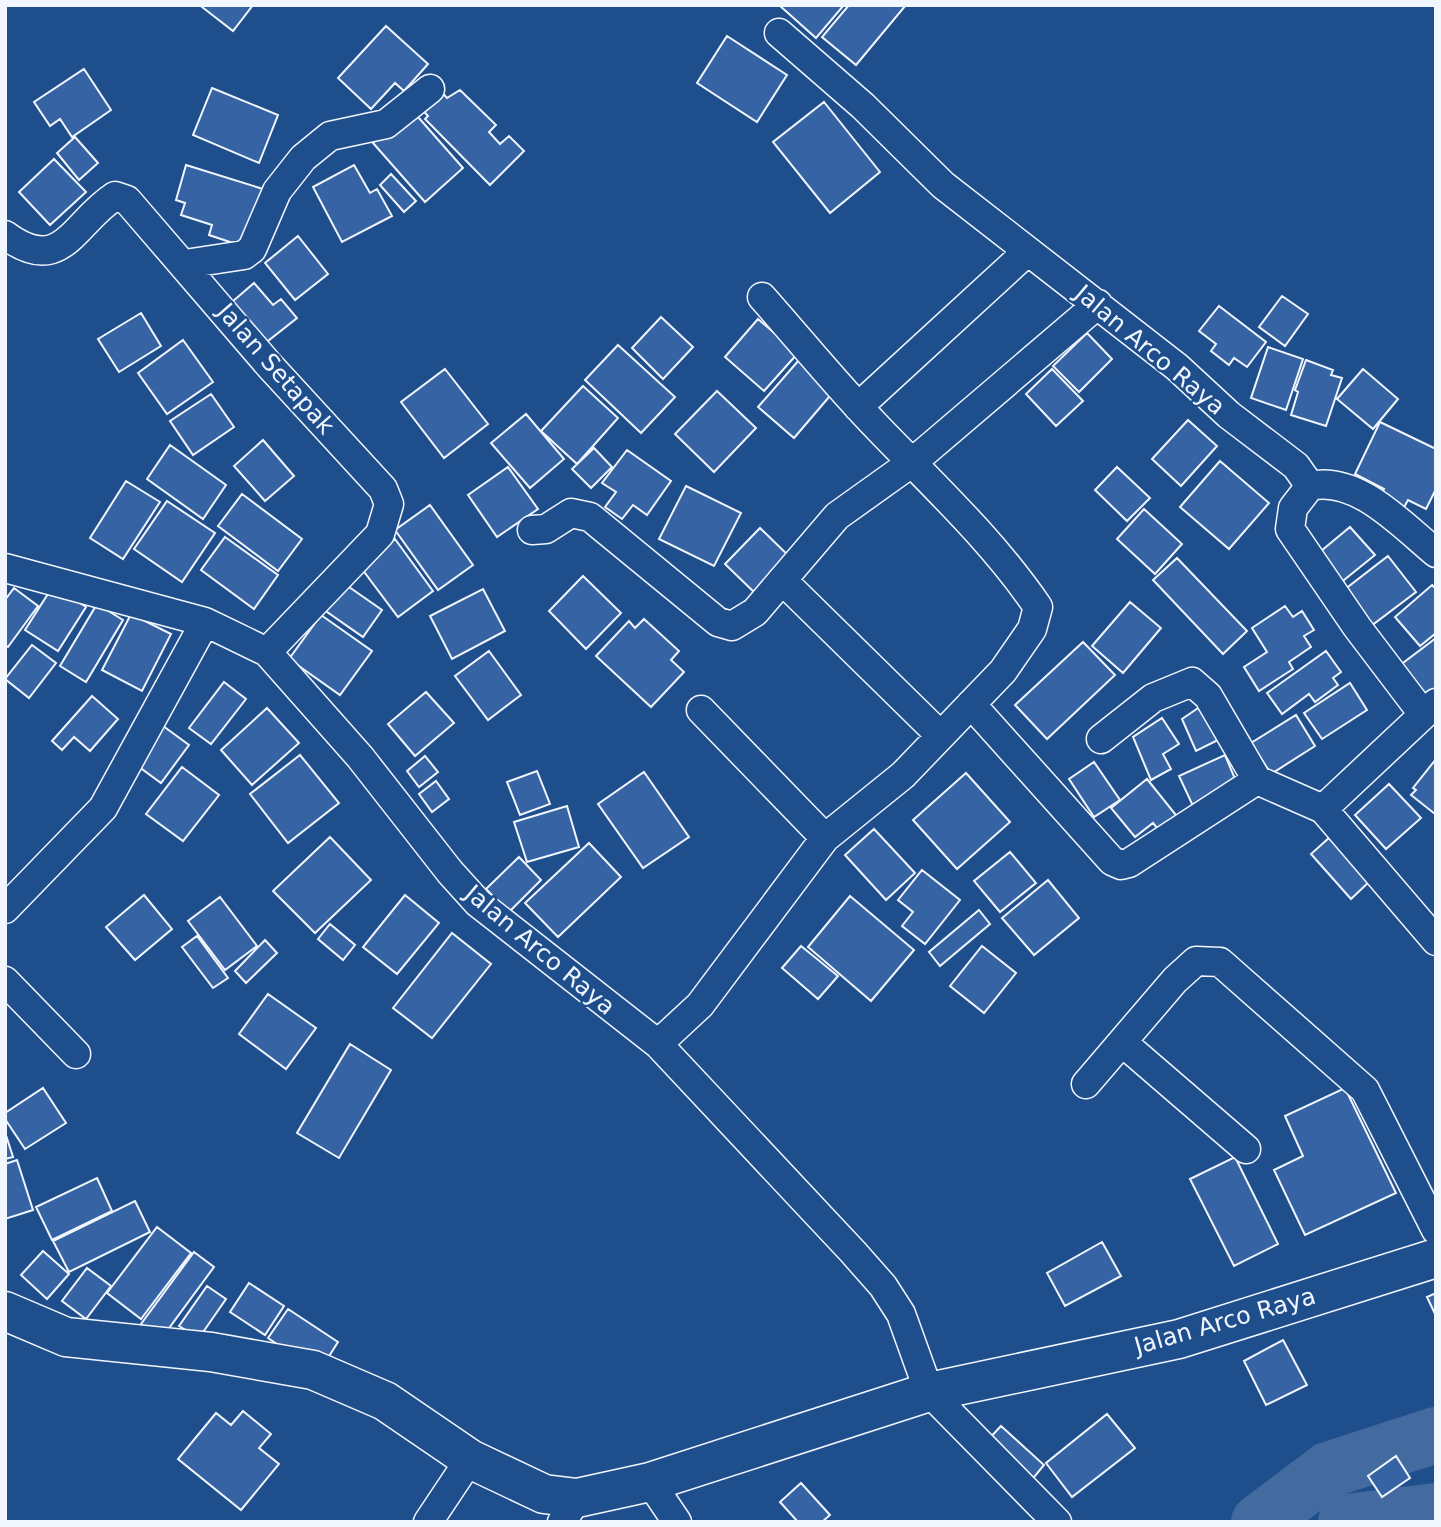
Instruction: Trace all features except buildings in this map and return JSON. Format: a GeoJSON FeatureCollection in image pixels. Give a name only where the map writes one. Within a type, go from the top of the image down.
{"type":"FeatureCollection","features":[{"type":"Feature","properties":{"kind":"main road","name":"Jalan Arco Raya"},"geometry":{"type":"LineString","coordinates":[[5,1311],[66,1338],[211,1352],[313,1370],[385,1401],[470,1459],[544,1494],[569,1510],[929,1391],[1179,1339],[1436,1258]]}},
{"type":"Feature","properties":{"kind":"street","name":"Jalan Arco Raya"},"geometry":{"type":"LineString","coordinates":[[779,33],[863,106],[943,185],[1178,367],[1229,415],[1296,466],[1310,486]]}},
{"type":"Feature","properties":{"kind":"street"},"geometry":{"type":"LineString","coordinates":[[185,264],[244,255],[252,249],[277,191],[303,158],[330,136],[386,124],[430,89]]}},
{"type":"Feature","properties":{"kind":"street","name":"Jalan Setapak"},"geometry":{"type":"LineString","coordinates":[[5,235],[36,252],[50,250],[65,242],[116,196],[139,211],[269,365],[383,489],[389,504],[380,534],[267,652]]}},
{"type":"Feature","properties":{"kind":"street"},"geometry":{"type":"LineString","coordinates":[[858,407],[1028,251]]}},
{"type":"Feature","properties":{"kind":"street"},"geometry":{"type":"LineString","coordinates":[[658,1044],[699,1005],[825,838],[903,775],[1019,651],[1032,629],[1038,607],[1018,577],[914,461],[858,407],[762,297]]}},
{"type":"Feature","properties":{"kind":"street"},"geometry":{"type":"LineString","coordinates":[[532,530],[546,529],[570,513],[590,517],[718,622],[732,626],[755,612],[836,516],[914,461],[1098,304]]}},
{"type":"Feature","properties":{"kind":"street"},"geometry":{"type":"LineString","coordinates":[[1323,809],[1429,709],[1357,628],[1290,529],[1293,508],[1310,486],[1324,483],[1365,498],[1436,552]]}},
{"type":"Feature","properties":{"kind":"street","name":"Jalan Arco Raya"},"geometry":{"type":"LineString","coordinates":[[5,568],[205,622],[267,652],[360,757],[450,873],[478,903],[658,1044],[883,1286],[901,1314],[929,1391]]}},
{"type":"Feature","properties":{"kind":"street"},"geometry":{"type":"LineString","coordinates":[[782,580],[939,734]]}},
{"type":"Feature","properties":{"kind":"street"},"geometry":{"type":"LineString","coordinates":[[5,909],[103,807],[205,622]]}},
{"type":"Feature","properties":{"kind":"street"},"geometry":{"type":"LineString","coordinates":[[1101,739],[1153,698],[1192,682],[1208,696],[1257,780],[1323,809],[1436,940]]}},
{"type":"Feature","properties":{"kind":"street"},"geometry":{"type":"LineString","coordinates":[[971,704],[1112,861],[1121,865],[1129,863],[1257,780]]}},
{"type":"Feature","properties":{"kind":"street"},"geometry":{"type":"LineString","coordinates":[[701,709],[825,838]]}},
{"type":"Feature","properties":{"kind":"street"},"geometry":{"type":"LineString","coordinates":[[1086,1084],[1175,980],[1196,961],[1220,962],[1365,1090],[1436,1230]]}},
{"type":"Feature","properties":{"kind":"street"},"geometry":{"type":"LineString","coordinates":[[5,981],[76,1054]]}},
{"type":"Feature","properties":{"kind":"street"},"geometry":{"type":"LineString","coordinates":[[1122,1042],[1245,1149]]}},
{"type":"Feature","properties":{"kind":"street"},"geometry":{"type":"LineString","coordinates":[[929,1391],[1058,1522]]}},
{"type":"Feature","properties":{"kind":"street"},"geometry":{"type":"LineString","coordinates":[[428,1522],[470,1459]]}},
{"type":"Feature","properties":{"kind":"street"},"geometry":{"type":"LineString","coordinates":[[650,1482],[677,1522]]}},
{"type":"Feature","properties":{"kind":"waterway"},"geometry":{"type":"LineString","coordinates":[[1259,1522],[1328,1470],[1436,1435]]}},
{"type":"Feature","properties":{"kind":"waterway"},"geometry":{"type":"LineString","coordinates":[[1346,1522],[1436,1511]]}}]}
